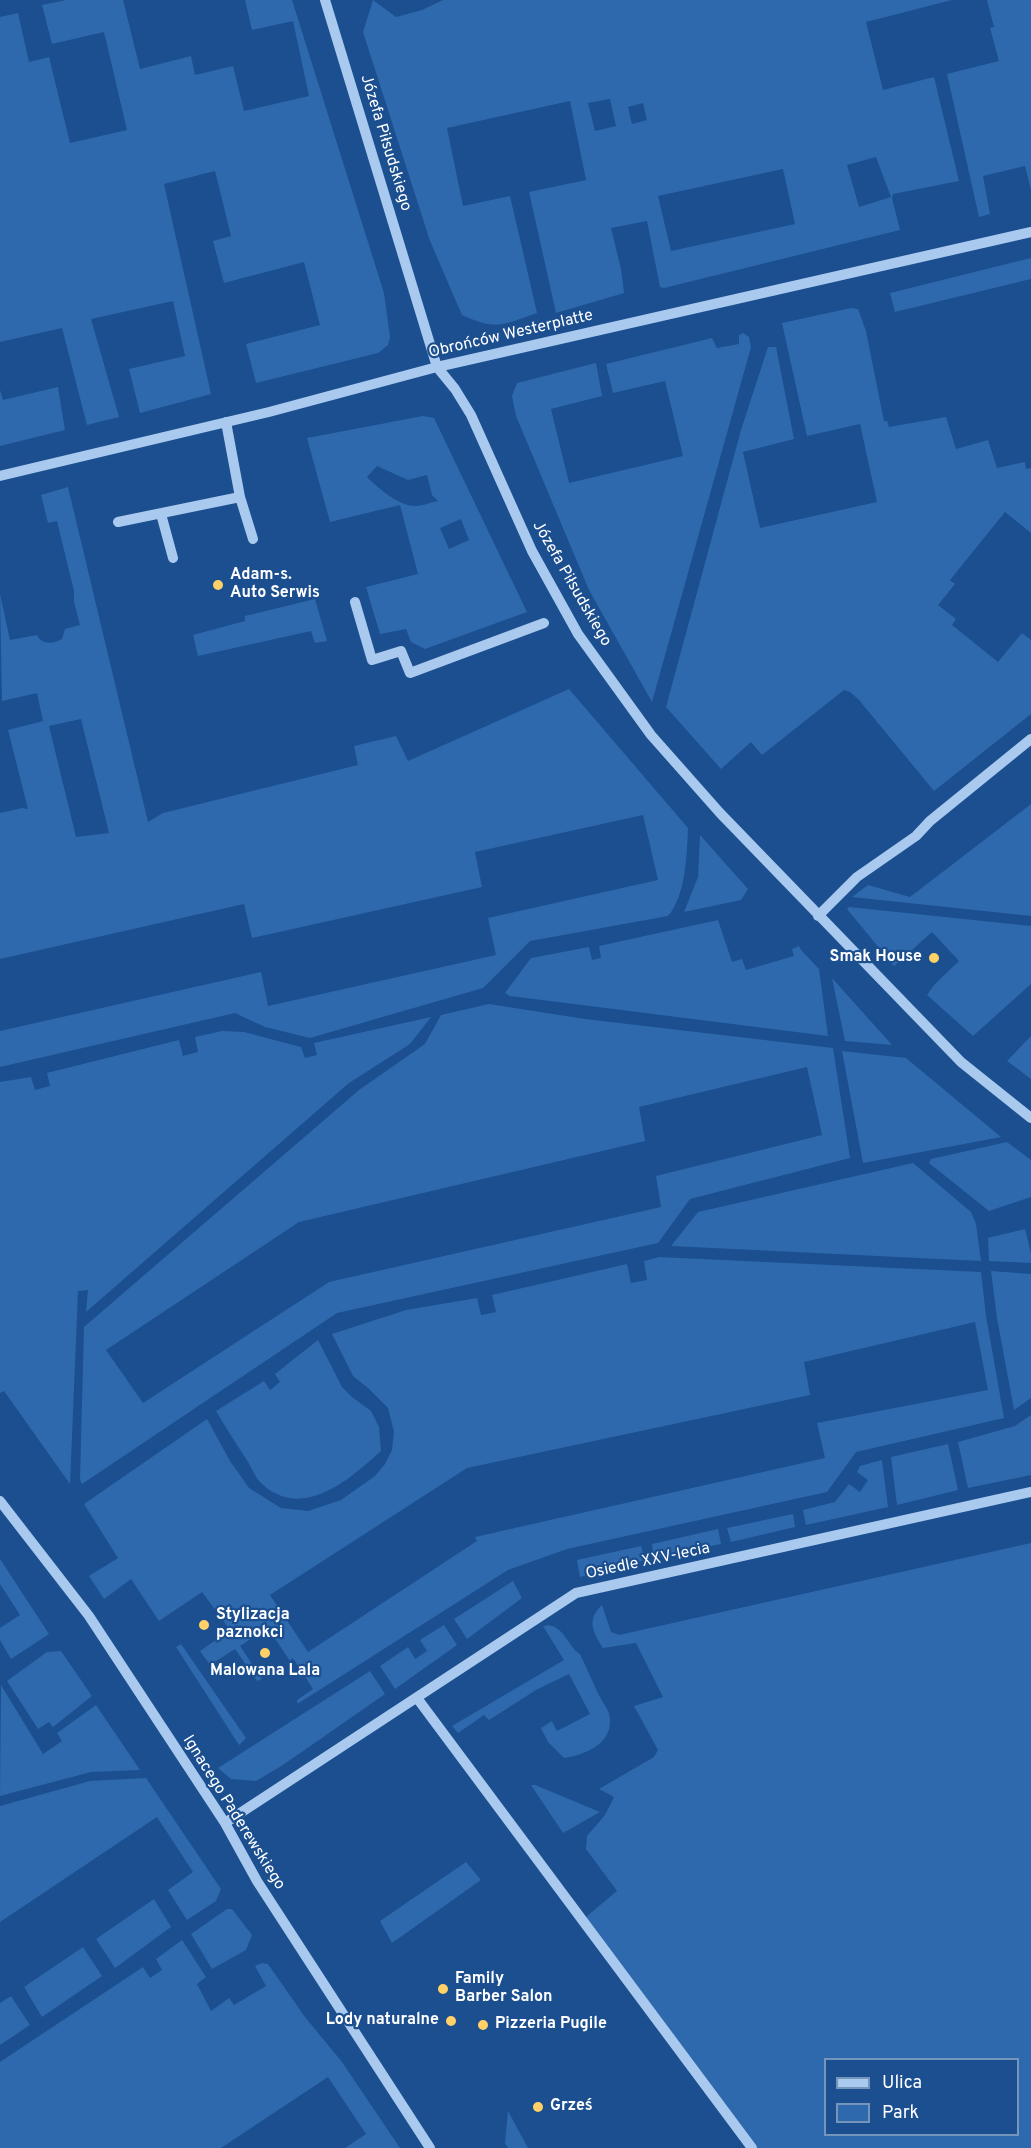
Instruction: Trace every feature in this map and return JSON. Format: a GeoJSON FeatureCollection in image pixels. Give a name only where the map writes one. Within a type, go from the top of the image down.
{"type":"FeatureCollection","features":[{"type":"Feature","properties":{"kind":"street","name":"Józefa Piłsudskiego"},"geometry":{"type":"LineString","coordinates":[[326,0],[437,367],[455,388],[471,415],[532,551],[578,634],[651,735],[720,813],[961,1062],[1031,1118]]}},
{"type":"Feature","properties":{"kind":"street","name":"Obrońców Westerplatte"},"geometry":{"type":"LineString","coordinates":[[0,476],[226,422],[437,367],[1031,232]]}},
{"type":"Feature","properties":{"kind":"street"},"geometry":{"type":"LineString","coordinates":[[226,422],[240,497],[253,539]]}},
{"type":"Feature","properties":{"kind":"street"},"geometry":{"type":"LineString","coordinates":[[118,522],[240,497]]}},
{"type":"Feature","properties":{"kind":"street"},"geometry":{"type":"LineString","coordinates":[[161,514],[173,558]]}},
{"type":"Feature","properties":{"kind":"street"},"geometry":{"type":"LineString","coordinates":[[355,602],[372,660],[401,651],[410,673],[544,623]]}},
{"type":"Feature","properties":{"kind":"street"},"geometry":{"type":"LineString","coordinates":[[818,916],[857,877],[916,836],[930,821],[1031,739]]}},
{"type":"Feature","properties":{"kind":"street","name":"Osiedle XXV-lecia"},"geometry":{"type":"LineString","coordinates":[[225,1823],[576,1593],[1031,1492]]}},
{"type":"Feature","properties":{"kind":"street","name":"Ignacego Paderewskiego"},"geometry":{"type":"LineString","coordinates":[[0,1501],[89,1616],[225,1823],[257,1881],[430,2148]]}},
{"type":"Feature","properties":{"kind":"street"},"geometry":{"type":"LineString","coordinates":[[417,1698],[752,2148]]}},
{"type":"Feature","properties":{"kind":"green space"},"geometry":{"type":"Polygon","coordinates":[[[66,0],[123,0],[140,69],[191,56],[195,75],[233,66],[244,111],[309,96],[293,21],[252,30],[245,0],[292,0],[384,293],[390,337],[388,345],[378,353],[256,383],[246,344],[320,325],[304,262],[224,283],[213,241],[231,236],[215,171],[164,184],[211,394],[140,413],[129,369],[185,356],[173,301],[91,319],[119,417],[87,425],[62,328],[0,342],[0,17],[18,13],[29,62],[49,57],[70,143],[127,130],[104,32],[52,44],[42,5],[66,0]]]}},
{"type":"Feature","properties":{"kind":"green space"},"geometry":{"type":"Polygon","coordinates":[[[373,0],[396,17],[422,10],[443,0],[952,0],[866,22],[883,90],[934,77],[959,181],[893,194],[900,230],[664,288],[660,287],[647,221],[611,228],[624,293],[556,313],[529,192],[586,180],[570,101],[447,128],[463,206],[510,196],[537,313],[507,323],[492,325],[484,323],[462,315],[430,241],[363,32],[373,0]],[[610,99],[588,103],[595,131],[616,126],[610,99]],[[643,103],[628,107],[632,124],[647,120],[643,103]],[[876,157],[847,165],[859,207],[891,197],[876,157]],[[783,169],[658,196],[671,251],[795,224],[783,169]]]}},
{"type":"Feature","properties":{"kind":"green space"},"geometry":{"type":"Polygon","coordinates":[[[987,0],[1031,0],[1031,190],[1025,166],[983,176],[990,214],[979,217],[947,74],[999,61],[990,28],[994,27],[987,0]]]}},
{"type":"Feature","properties":{"kind":"green space"},"geometry":{"type":"Polygon","coordinates":[[[1031,258],[1031,279],[895,312],[890,293],[1031,258]]]}},
{"type":"Feature","properties":{"kind":"green space"},"geometry":{"type":"Polygon","coordinates":[[[851,308],[858,309],[866,331],[884,421],[887,421],[889,427],[946,417],[956,449],[988,440],[997,468],[1025,462],[1026,469],[1031,468],[1031,533],[1005,512],[950,580],[955,584],[938,605],[956,619],[952,625],[998,662],[1022,633],[1031,640],[1031,714],[934,791],[859,700],[844,690],[762,755],[751,742],[721,769],[666,707],[741,430],[768,347],[776,347],[794,439],[743,452],[760,528],[877,502],[860,424],[807,436],[782,323],[851,308]]]}},
{"type":"Feature","properties":{"kind":"green space"},"geometry":{"type":"Polygon","coordinates":[[[743,333],[749,337],[751,347],[652,702],[589,590],[516,416],[512,396],[517,383],[596,363],[602,396],[551,409],[569,483],[683,456],[665,381],[613,393],[606,364],[712,338],[717,348],[739,344],[739,335],[743,333]]]}},
{"type":"Feature","properties":{"kind":"green space"},"geometry":{"type":"Polygon","coordinates":[[[58,387],[65,430],[0,446],[0,390],[3,400],[58,387]]]}},
{"type":"Feature","properties":{"kind":"green space"},"geometry":{"type":"Polygon","coordinates":[[[423,416],[434,418],[527,612],[425,649],[411,642],[406,629],[380,634],[366,587],[418,574],[400,505],[330,522],[307,438],[423,416]],[[377,466],[367,477],[396,500],[415,506],[438,501],[432,495],[427,475],[408,480],[377,466]],[[461,519],[440,528],[449,549],[469,540],[461,519]]]}},
{"type":"Feature","properties":{"kind":"green space"},"geometry":{"type":"Polygon","coordinates":[[[68,487],[148,822],[163,813],[358,765],[354,746],[396,736],[408,761],[569,689],[688,828],[682,886],[674,908],[668,916],[530,941],[483,988],[310,1038],[265,1027],[235,1013],[0,1067],[0,1031],[261,972],[268,1006],[496,955],[488,918],[658,880],[643,815],[475,852],[482,887],[252,938],[244,904],[0,959],[0,813],[22,808],[28,809],[8,730],[43,721],[37,693],[2,701],[0,594],[10,640],[37,635],[42,641],[55,642],[62,639],[65,629],[80,625],[57,521],[48,523],[41,495],[68,487]],[[81,719],[49,726],[76,837],[109,833],[81,719]]]}},
{"type":"Feature","properties":{"kind":"green space"},"geometry":{"type":"Polygon","coordinates":[[[315,599],[327,641],[315,643],[311,631],[198,656],[193,635],[245,621],[245,616],[315,599]]]}},
{"type":"Feature","properties":{"kind":"green space"},"geometry":{"type":"Polygon","coordinates":[[[1031,804],[1031,916],[852,897],[868,885],[910,897],[1031,804]]]}},
{"type":"Feature","properties":{"kind":"green space"},"geometry":{"type":"Polygon","coordinates":[[[700,835],[748,889],[741,900],[684,912],[698,877],[700,835]]]}},
{"type":"Feature","properties":{"kind":"green space"},"geometry":{"type":"Polygon","coordinates":[[[849,907],[1031,926],[1031,984],[973,1036],[927,995],[959,961],[932,932],[894,966],[847,909],[849,907]]]}},
{"type":"Feature","properties":{"kind":"green space"},"geometry":{"type":"Polygon","coordinates":[[[718,920],[732,962],[742,959],[746,970],[794,956],[792,949],[799,946],[819,969],[828,1036],[510,996],[505,993],[531,958],[589,947],[592,960],[601,958],[599,946],[718,920]]]}},
{"type":"Feature","properties":{"kind":"green space"},"geometry":{"type":"Polygon","coordinates":[[[832,978],[892,1045],[845,1041],[832,978]]]}},
{"type":"Feature","properties":{"kind":"green space"},"geometry":{"type":"Polygon","coordinates":[[[489,1004],[585,1019],[833,1048],[850,1158],[690,1199],[658,1243],[337,1313],[82,1484],[80,1480],[84,1327],[359,1090],[425,1044],[441,1015],[489,1004]],[[807,1067],[639,1107],[645,1141],[299,1222],[106,1350],[143,1403],[329,1282],[661,1207],[656,1176],[822,1135],[807,1067]]]}},
{"type":"Feature","properties":{"kind":"green space"},"geometry":{"type":"Polygon","coordinates":[[[431,1017],[410,1044],[349,1083],[86,1312],[88,1290],[78,1291],[70,1484],[4,1391],[0,1393],[0,1082],[31,1077],[35,1090],[50,1086],[47,1073],[179,1040],[183,1056],[198,1052],[195,1037],[222,1031],[244,1032],[301,1047],[305,1058],[317,1055],[314,1043],[431,1017]]]}},
{"type":"Feature","properties":{"kind":"green space"},"geometry":{"type":"Polygon","coordinates":[[[1031,1036],[1031,1079],[1007,1061],[1031,1036]]]}},
{"type":"Feature","properties":{"kind":"green space"},"geometry":{"type":"Polygon","coordinates":[[[842,1051],[906,1058],[1001,1137],[863,1163],[842,1051]]]}},
{"type":"Feature","properties":{"kind":"green space"},"geometry":{"type":"Polygon","coordinates":[[[1007,1142],[1031,1160],[1031,1197],[989,1211],[929,1163],[931,1159],[1007,1142]]]}},
{"type":"Feature","properties":{"kind":"green space"},"geometry":{"type":"Polygon","coordinates":[[[913,1163],[971,1212],[976,1224],[981,1261],[671,1246],[698,1212],[913,1163]]]}},
{"type":"Feature","properties":{"kind":"green space"},"geometry":{"type":"Polygon","coordinates":[[[1025,1229],[1031,1263],[989,1261],[988,1238],[1025,1229]]]}},
{"type":"Feature","properties":{"kind":"green space"},"geometry":{"type":"Polygon","coordinates":[[[659,1257],[981,1272],[986,1316],[1004,1418],[856,1452],[827,1492],[567,1549],[508,1570],[299,1703],[297,1700],[313,1689],[295,1661],[292,1658],[290,1661],[268,1628],[240,1646],[262,1679],[257,1681],[235,1649],[210,1665],[200,1651],[230,1630],[202,1592],[159,1621],[131,1579],[104,1599],[89,1576],[118,1558],[84,1504],[207,1419],[230,1461],[249,1488],[281,1508],[308,1511],[341,1500],[375,1476],[385,1464],[392,1450],[394,1432],[388,1408],[353,1376],[332,1334],[406,1310],[477,1298],[481,1315],[496,1312],[492,1295],[627,1264],[631,1283],[647,1280],[644,1261],[659,1257]],[[975,1322],[804,1362],[810,1395],[467,1468],[270,1595],[308,1652],[477,1541],[475,1537],[825,1458],[817,1423],[988,1390],[975,1322]]]}},
{"type":"Feature","properties":{"kind":"green space"},"geometry":{"type":"Polygon","coordinates":[[[991,1271],[1031,1274],[1031,1398],[1014,1410],[997,1318],[991,1271]]]}},
{"type":"Feature","properties":{"kind":"green space"},"geometry":{"type":"Polygon","coordinates":[[[318,1340],[342,1387],[371,1411],[379,1427],[381,1451],[340,1484],[308,1498],[292,1498],[276,1494],[258,1480],[216,1411],[264,1381],[270,1390],[280,1382],[275,1374],[318,1340]]]}},
{"type":"Feature","properties":{"kind":"green space"},"geometry":{"type":"Polygon","coordinates":[[[1031,1415],[1031,1475],[968,1488],[958,1442],[1015,1426],[1031,1415]]]}},
{"type":"Feature","properties":{"kind":"green space"},"geometry":{"type":"Polygon","coordinates":[[[948,1444],[958,1490],[897,1505],[891,1457],[948,1444]]]}},
{"type":"Feature","properties":{"kind":"green space"},"geometry":{"type":"Polygon","coordinates":[[[882,1460],[888,1507],[806,1525],[803,1510],[835,1502],[849,1484],[860,1492],[868,1480],[857,1472],[860,1466],[882,1460]]]}},
{"type":"Feature","properties":{"kind":"green space"},"geometry":{"type":"Polygon","coordinates":[[[793,1514],[795,1527],[731,1542],[727,1528],[793,1514]]]}},
{"type":"Feature","properties":{"kind":"green space"},"geometry":{"type":"Polygon","coordinates":[[[718,1529],[721,1544],[654,1558],[652,1544],[718,1529]]]}},
{"type":"Feature","properties":{"kind":"green space"},"geometry":{"type":"Polygon","coordinates":[[[1031,1543],[1031,2148],[752,2148],[588,1927],[587,1916],[617,1891],[586,1849],[587,1836],[605,1815],[614,1797],[599,1789],[654,1757],[658,1750],[634,1706],[663,1697],[636,1643],[603,1648],[596,1637],[593,1626],[594,1616],[602,1605],[611,1632],[619,1635],[1031,1543]]]}},
{"type":"Feature","properties":{"kind":"green space"},"geometry":{"type":"Polygon","coordinates":[[[641,1546],[645,1560],[580,1577],[577,1560],[641,1546]]]}},
{"type":"Feature","properties":{"kind":"green space"},"geometry":{"type":"Polygon","coordinates":[[[0,1559],[49,1634],[11,1659],[0,1640],[0,1628],[20,1615],[0,1584],[0,1559]]]}},
{"type":"Feature","properties":{"kind":"green space"},"geometry":{"type":"Polygon","coordinates":[[[513,1581],[522,1598],[467,1639],[454,1619],[513,1581]]]}},
{"type":"Feature","properties":{"kind":"green space"},"geometry":{"type":"Polygon","coordinates":[[[444,1625],[457,1645],[395,1689],[380,1666],[408,1647],[415,1659],[427,1651],[420,1640],[444,1625]]]}},
{"type":"Feature","properties":{"kind":"green space"},"geometry":{"type":"Polygon","coordinates":[[[549,1625],[559,1630],[580,1654],[607,1709],[610,1724],[604,1739],[590,1750],[564,1758],[548,1742],[541,1728],[552,1721],[557,1731],[590,1714],[569,1674],[536,1690],[489,1720],[484,1715],[458,1733],[452,1726],[564,1660],[543,1626],[549,1625]]]}},
{"type":"Feature","properties":{"kind":"green space"},"geometry":{"type":"Polygon","coordinates":[[[181,1644],[246,1738],[239,1745],[176,1647],[181,1644]]]}},
{"type":"Feature","properties":{"kind":"green space"},"geometry":{"type":"Polygon","coordinates":[[[61,1651],[92,1696],[53,1727],[49,1722],[38,1729],[7,1681],[47,1652],[61,1651]]]}},
{"type":"Feature","properties":{"kind":"green space"},"geometry":{"type":"Polygon","coordinates":[[[370,1671],[385,1694],[283,1765],[256,1781],[231,1779],[218,1768],[370,1671]]]}},
{"type":"Feature","properties":{"kind":"green space"},"geometry":{"type":"Polygon","coordinates":[[[1,1685],[43,1754],[62,1741],[57,1733],[96,1705],[140,1770],[91,1772],[0,1796],[1,1685]]]}},
{"type":"Feature","properties":{"kind":"green space"},"geometry":{"type":"Polygon","coordinates":[[[146,1778],[221,1889],[216,1901],[187,1920],[168,1890],[193,1872],[157,1817],[0,1922],[0,1806],[90,1781],[146,1778]]]}},
{"type":"Feature","properties":{"kind":"green space"},"geometry":{"type":"Polygon","coordinates":[[[531,1785],[535,1785],[600,1812],[563,1833],[531,1785]]]}},
{"type":"Feature","properties":{"kind":"green space"},"geometry":{"type":"Polygon","coordinates":[[[466,1862],[481,1880],[392,1943],[380,1921],[466,1862]]]}},
{"type":"Feature","properties":{"kind":"green space"},"geometry":{"type":"Polygon","coordinates":[[[154,1899],[171,1927],[115,1968],[96,1939],[154,1899]]]}},
{"type":"Feature","properties":{"kind":"green space"},"geometry":{"type":"Polygon","coordinates":[[[227,1909],[232,1909],[252,1935],[246,1950],[212,1969],[191,1934],[227,1909]]]}},
{"type":"Feature","properties":{"kind":"green space"},"geometry":{"type":"Polygon","coordinates":[[[182,1940],[206,1977],[197,1984],[211,2011],[229,1998],[234,2005],[266,1986],[255,1966],[262,1963],[268,1964],[305,2017],[342,2062],[400,2148],[345,2148],[366,2134],[328,2077],[221,2148],[0,2148],[0,2062],[143,1967],[150,1978],[162,1970],[156,1959],[182,1940]]]}},
{"type":"Feature","properties":{"kind":"green space"},"geometry":{"type":"Polygon","coordinates":[[[83,1947],[102,1976],[42,2017],[24,1987],[83,1947]]]}},
{"type":"Feature","properties":{"kind":"green space"},"geometry":{"type":"Polygon","coordinates":[[[11,1996],[30,2025],[0,2045],[0,2003],[11,1996]]]}},
{"type":"Feature","properties":{"kind":"green space"},"geometry":{"type":"Polygon","coordinates":[[[508,2111],[528,2148],[508,2148],[505,2143],[508,2111]]]}},
{"type":"Feature","properties":{"kind":"place","name":"Adam-s. Auto Serwis"},"geometry":{"type":"Point","coordinates":[218,585]}},
{"type":"Feature","properties":{"kind":"place","name":"Smak House"},"geometry":{"type":"Point","coordinates":[934,958]}},
{"type":"Feature","properties":{"kind":"place","name":"Stylizacja paznokci"},"geometry":{"type":"Point","coordinates":[204,1625]}},
{"type":"Feature","properties":{"kind":"place","name":"Malowana Lala"},"geometry":{"type":"Point","coordinates":[265,1653]}},
{"type":"Feature","properties":{"kind":"place","name":"Family Barber Salon"},"geometry":{"type":"Point","coordinates":[443,1989]}},
{"type":"Feature","properties":{"kind":"place","name":"Lody naturalne"},"geometry":{"type":"Point","coordinates":[451,2021]}},
{"type":"Feature","properties":{"kind":"place","name":"Pizzeria Pugile"},"geometry":{"type":"Point","coordinates":[483,2025]}},
{"type":"Feature","properties":{"kind":"place","name":"Grześ"},"geometry":{"type":"Point","coordinates":[538,2107]}}]}
